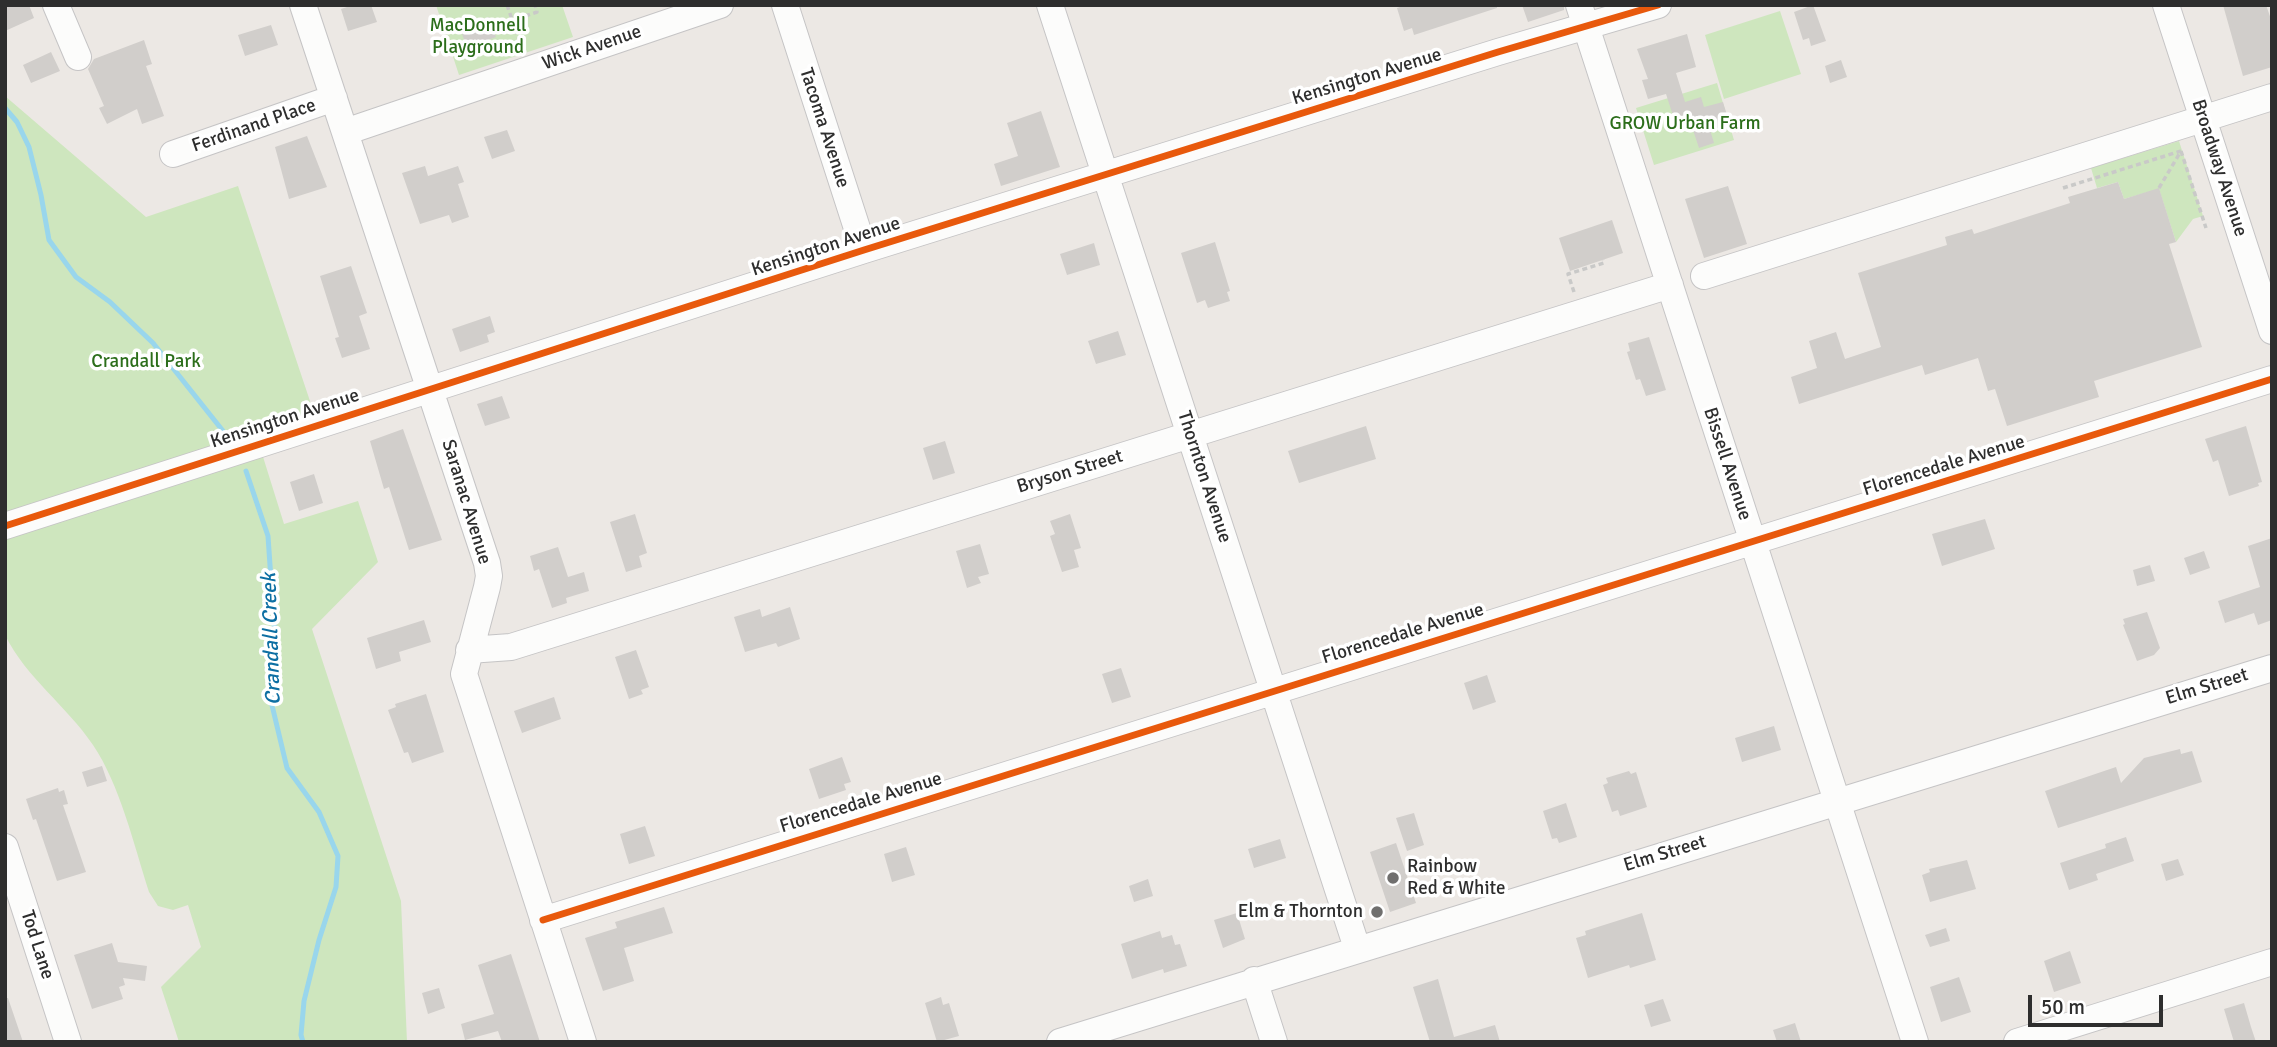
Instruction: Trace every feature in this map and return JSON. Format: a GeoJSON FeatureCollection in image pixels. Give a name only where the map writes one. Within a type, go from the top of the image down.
{"type":"FeatureCollection","features":[{"type":"Feature","properties":{"kind":"street"},"geometry":{"type":"LineString","coordinates":[[56,5],[78,57]]}},
{"type":"Feature","properties":{"kind":"street","name":"Saranac Avenue"},"geometry":{"type":"LineString","coordinates":[[303,5],[430,388],[489,576],[464,674],[583,1042]]}},
{"type":"Feature","properties":{"kind":"street","name":"Wick Avenue"},"geometry":{"type":"LineString","coordinates":[[345,132],[720,5]]}},
{"type":"Feature","properties":{"kind":"street","name":"Tacoma Avenue"},"geometry":{"type":"LineString","coordinates":[[785,5],[864,250]]}},
{"type":"Feature","properties":{"kind":"street","name":"Thornton Avenue"},"geometry":{"type":"LineString","coordinates":[[1050,5],[1357,948]]}},
{"type":"Feature","properties":{"kind":"street","name":"Kensington Avenue"},"geometry":{"type":"LineString","coordinates":[[5,526],[430,388],[1105,175],[1582,16],[1658,5]]}},
{"type":"Feature","properties":{"kind":"street","name":"Broadway Avenue"},"geometry":{"type":"LineString","coordinates":[[2166,5],[2272,331]]}},
{"type":"Feature","properties":{"kind":"street","name":"Bissell Avenue"},"geometry":{"type":"LineString","coordinates":[[1582,16],[1914,1042]]}},
{"type":"Feature","properties":{"kind":"street"},"geometry":{"type":"LineString","coordinates":[[1704,276],[2272,97]]}},
{"type":"Feature","properties":{"kind":"street","name":"Ferdinand Place"},"geometry":{"type":"LineString","coordinates":[[173,154],[334,98]]}},
{"type":"Feature","properties":{"kind":"street","name":"Bryson Street"},"geometry":{"type":"LineString","coordinates":[[470,650],[511,647],[1670,285]]}},
{"type":"Feature","properties":{"kind":"street","name":"Florencedale Avenue"},"geometry":{"type":"LineString","coordinates":[[543,919],[2272,379]]}},
{"type":"Feature","properties":{"kind":"street","name":"Elm Street"},"geometry":{"type":"LineString","coordinates":[[1059,1042],[2272,668]]}},
{"type":"Feature","properties":{"kind":"street","name":"Tod Lane"},"geometry":{"type":"LineString","coordinates":[[5,847],[68,1042]]}},
{"type":"Feature","properties":{"kind":"street"},"geometry":{"type":"LineString","coordinates":[[2017,1042],[2062,1035],[2272,962]]}},
{"type":"Feature","properties":{"kind":"street"},"geometry":{"type":"LineString","coordinates":[[1254,980],[1274,1042]]}},
{"type":"Feature","properties":{"kind":"path"},"geometry":{"type":"LineString","coordinates":[[508,5],[529,69]]}},
{"type":"Feature","properties":{"kind":"path"},"geometry":{"type":"LineString","coordinates":[[493,27],[537,12],[534,5]]}},
{"type":"Feature","properties":{"kind":"path"},"geometry":{"type":"LineString","coordinates":[[2063,188],[2181,151]]}},
{"type":"Feature","properties":{"kind":"path"},"geometry":{"type":"LineString","coordinates":[[2159,188],[2181,151]]}},
{"type":"Feature","properties":{"kind":"path"},"geometry":{"type":"LineString","coordinates":[[2181,151],[2206,228]]}},
{"type":"Feature","properties":{"kind":"path"},"geometry":{"type":"LineString","coordinates":[[1575,294],[1568,274],[1604,263],[1603,260]]}},
{"type":"Feature","properties":{"kind":"green space","name":"MacDonnell Playground"},"geometry":{"type":"Polygon","coordinates":[[[436,5],[562,5],[573,37],[459,75],[436,5]]]}},
{"type":"Feature","properties":{"kind":"green space"},"geometry":{"type":"Polygon","coordinates":[[[1780,11],[1801,74],[1724,99],[1705,35],[1780,11]]]}},
{"type":"Feature","properties":{"kind":"green space","name":"GROW Urban Farm"},"geometry":{"type":"Polygon","coordinates":[[[1717,83],[1734,140],[1654,165],[1636,108],[1717,83]]]}},
{"type":"Feature","properties":{"kind":"green space","name":"Crandall Park"},"geometry":{"type":"Polygon","coordinates":[[[5,96],[146,217],[238,186],[318,425],[259,444],[284,524],[358,501],[378,562],[312,629],[401,901],[407,1042],[179,1042],[161,987],[201,947],[188,905],[173,910],[158,906],[149,892],[126,816],[103,761],[71,717],[24,665],[5,635],[5,96]]]}},
{"type":"Feature","properties":{"kind":"green space"},"geometry":{"type":"Polygon","coordinates":[[[2179,141],[2203,216],[2193,219],[2176,242],[2159,189],[2124,199],[2118,182],[2097,188],[2091,168],[2179,141]]]}},
{"type":"Feature","properties":{"kind":"building"},"geometry":{"type":"Polygon","coordinates":[[[5,5],[29,5],[34,18],[5,31],[5,5]]]}},
{"type":"Feature","properties":{"kind":"building"},"geometry":{"type":"Polygon","coordinates":[[[353,5],[371,5],[377,22],[348,31],[341,9],[353,5]]]}},
{"type":"Feature","properties":{"kind":"building"},"geometry":{"type":"Polygon","coordinates":[[[1406,5],[1497,5],[1497,8],[1414,35],[1412,28],[1404,31],[1397,8],[1406,5]]]}},
{"type":"Feature","properties":{"kind":"building"},"geometry":{"type":"Polygon","coordinates":[[[1522,5],[1564,5],[1564,10],[1528,22],[1522,5]]]}},
{"type":"Feature","properties":{"kind":"building"},"geometry":{"type":"Polygon","coordinates":[[[1813,5],[1826,41],[1811,46],[1809,38],[1803,40],[1794,12],[1813,5]]]}},
{"type":"Feature","properties":{"kind":"building"},"geometry":{"type":"Polygon","coordinates":[[[2223,5],[2266,5],[2272,22],[2272,67],[2243,76],[2223,5]]]}},
{"type":"Feature","properties":{"kind":"building"},"geometry":{"type":"Polygon","coordinates":[[[489,17],[496,37],[467,48],[460,28],[489,17]]]}},
{"type":"Feature","properties":{"kind":"building"},"geometry":{"type":"Polygon","coordinates":[[[271,25],[278,45],[245,56],[238,35],[271,25]]]}},
{"type":"Feature","properties":{"kind":"building"},"geometry":{"type":"Polygon","coordinates":[[[1687,34],[1696,67],[1676,73],[1685,102],[1701,97],[1704,107],[1723,102],[1730,125],[1710,130],[1714,143],[1699,148],[1692,127],[1678,131],[1666,94],[1648,99],[1642,80],[1648,79],[1637,49],[1687,34]]]}},
{"type":"Feature","properties":{"kind":"building"},"geometry":{"type":"Polygon","coordinates":[[[144,40],[152,64],[146,66],[164,116],[142,124],[137,109],[107,124],[99,108],[104,106],[88,69],[94,59],[144,40]]]}},
{"type":"Feature","properties":{"kind":"building"},"geometry":{"type":"Polygon","coordinates":[[[51,52],[60,71],[31,83],[23,65],[51,52]]]}},
{"type":"Feature","properties":{"kind":"building"},"geometry":{"type":"Polygon","coordinates":[[[1841,60],[1847,77],[1830,83],[1825,66],[1841,60]]]}},
{"type":"Feature","properties":{"kind":"building"},"geometry":{"type":"Polygon","coordinates":[[[1041,111],[1060,167],[1001,186],[994,164],[1018,156],[1007,123],[1041,111]]]}},
{"type":"Feature","properties":{"kind":"building"},"geometry":{"type":"Polygon","coordinates":[[[507,130],[515,151],[492,159],[484,137],[507,130]]]}},
{"type":"Feature","properties":{"kind":"building"},"geometry":{"type":"Polygon","coordinates":[[[307,136],[327,187],[289,199],[275,147],[307,136]]]}},
{"type":"Feature","properties":{"kind":"building"},"geometry":{"type":"Polygon","coordinates":[[[425,166],[428,176],[458,166],[464,182],[458,184],[469,217],[452,223],[449,215],[420,224],[402,173],[425,166]]]}},
{"type":"Feature","properties":{"kind":"building"},"geometry":{"type":"Polygon","coordinates":[[[2118,182],[2124,199],[2159,188],[2176,242],[2169,244],[2202,347],[2094,381],[2099,397],[2007,426],[1995,389],[1988,391],[1978,358],[1925,375],[1922,365],[1799,404],[1791,377],[1817,368],[1809,341],[1836,332],[1845,359],[1881,347],[1858,273],[1947,245],[1945,237],[1972,229],[1974,234],[2070,203],[2068,197],[2118,182]]]}},
{"type":"Feature","properties":{"kind":"building"},"geometry":{"type":"Polygon","coordinates":[[[1728,186],[1747,244],[1704,258],[1685,199],[1728,186]]]}},
{"type":"Feature","properties":{"kind":"building"},"geometry":{"type":"Polygon","coordinates":[[[1612,220],[1623,253],[1570,271],[1559,238],[1612,220]]]}},
{"type":"Feature","properties":{"kind":"building"},"geometry":{"type":"Polygon","coordinates":[[[1215,242],[1230,291],[1227,292],[1230,301],[1208,308],[1205,300],[1197,303],[1181,253],[1215,242]]]}},
{"type":"Feature","properties":{"kind":"building"},"geometry":{"type":"Polygon","coordinates":[[[1094,243],[1100,265],[1067,275],[1060,254],[1094,243]]]}},
{"type":"Feature","properties":{"kind":"building"},"geometry":{"type":"Polygon","coordinates":[[[351,266],[367,313],[359,316],[370,349],[342,358],[335,338],[339,337],[320,276],[351,266]]]}},
{"type":"Feature","properties":{"kind":"building"},"geometry":{"type":"Polygon","coordinates":[[[490,316],[495,332],[487,335],[489,342],[460,352],[452,329],[490,316]]]}},
{"type":"Feature","properties":{"kind":"building"},"geometry":{"type":"Polygon","coordinates":[[[1118,331],[1126,355],[1096,364],[1088,341],[1118,331]]]}},
{"type":"Feature","properties":{"kind":"building"},"geometry":{"type":"Polygon","coordinates":[[[1649,337],[1666,390],[1646,396],[1640,379],[1636,380],[1627,352],[1630,351],[1628,343],[1649,337]]]}},
{"type":"Feature","properties":{"kind":"building"},"geometry":{"type":"Polygon","coordinates":[[[502,396],[510,418],[485,426],[477,404],[502,396]]]}},
{"type":"Feature","properties":{"kind":"building"},"geometry":{"type":"Polygon","coordinates":[[[1366,426],[1376,459],[1299,483],[1288,451],[1366,426]]]}},
{"type":"Feature","properties":{"kind":"building"},"geometry":{"type":"Polygon","coordinates":[[[2246,426],[2262,482],[2258,483],[2259,486],[2229,496],[2218,460],[2213,462],[2205,439],[2246,426]]]}},
{"type":"Feature","properties":{"kind":"building"},"geometry":{"type":"Polygon","coordinates":[[[403,429],[442,540],[409,550],[389,487],[384,489],[370,441],[403,429]]]}},
{"type":"Feature","properties":{"kind":"building"},"geometry":{"type":"Polygon","coordinates":[[[945,441],[955,473],[933,480],[923,448],[945,441]]]}},
{"type":"Feature","properties":{"kind":"building"},"geometry":{"type":"Polygon","coordinates":[[[314,474],[323,503],[299,511],[290,482],[314,474]]]}},
{"type":"Feature","properties":{"kind":"building"},"geometry":{"type":"Polygon","coordinates":[[[635,514],[647,553],[639,556],[642,567],[626,572],[610,522],[635,514]]]}},
{"type":"Feature","properties":{"kind":"building"},"geometry":{"type":"Polygon","coordinates":[[[1070,514],[1081,548],[1074,550],[1079,567],[1062,572],[1050,536],[1055,534],[1050,521],[1070,514]]]}},
{"type":"Feature","properties":{"kind":"building"},"geometry":{"type":"Polygon","coordinates":[[[1985,519],[1995,549],[1942,566],[1932,534],[1985,519]]]}},
{"type":"Feature","properties":{"kind":"building"},"geometry":{"type":"Polygon","coordinates":[[[2272,538],[2272,620],[2258,625],[2254,613],[2225,623],[2218,601],[2260,587],[2248,546],[2272,538]]]}},
{"type":"Feature","properties":{"kind":"building"},"geometry":{"type":"Polygon","coordinates":[[[980,544],[989,574],[978,577],[981,583],[967,588],[956,551],[980,544]]]}},
{"type":"Feature","properties":{"kind":"building"},"geometry":{"type":"Polygon","coordinates":[[[558,547],[568,577],[584,572],[589,591],[566,598],[567,603],[552,608],[539,569],[534,571],[530,556],[558,547]]]}},
{"type":"Feature","properties":{"kind":"building"},"geometry":{"type":"Polygon","coordinates":[[[2204,551],[2210,568],[2190,575],[2184,558],[2204,551]]]}},
{"type":"Feature","properties":{"kind":"building"},"geometry":{"type":"Polygon","coordinates":[[[2150,565],[2155,581],[2137,586],[2133,570],[2150,565]]]}},
{"type":"Feature","properties":{"kind":"building"},"geometry":{"type":"Polygon","coordinates":[[[790,607],[800,639],[778,647],[776,643],[745,652],[734,617],[760,609],[762,617],[790,607]]]}},
{"type":"Feature","properties":{"kind":"building"},"geometry":{"type":"Polygon","coordinates":[[[2147,612],[2160,648],[2154,655],[2137,661],[2123,619],[2147,612]]]}},
{"type":"Feature","properties":{"kind":"building"},"geometry":{"type":"Polygon","coordinates":[[[424,620],[431,642],[399,652],[401,661],[376,669],[367,638],[424,620]]]}},
{"type":"Feature","properties":{"kind":"building"},"geometry":{"type":"Polygon","coordinates":[[[636,650],[649,687],[641,690],[643,694],[629,699],[615,657],[636,650]]]}},
{"type":"Feature","properties":{"kind":"building"},"geometry":{"type":"Polygon","coordinates":[[[1121,668],[1131,697],[1112,703],[1102,674],[1121,668]]]}},
{"type":"Feature","properties":{"kind":"building"},"geometry":{"type":"Polygon","coordinates":[[[1487,675],[1496,702],[1473,710],[1464,683],[1487,675]]]}},
{"type":"Feature","properties":{"kind":"building"},"geometry":{"type":"Polygon","coordinates":[[[426,694],[444,752],[412,763],[408,752],[404,753],[388,710],[396,707],[395,704],[426,694]]]}},
{"type":"Feature","properties":{"kind":"building"},"geometry":{"type":"Polygon","coordinates":[[[554,697],[561,719],[522,733],[514,711],[554,697]]]}},
{"type":"Feature","properties":{"kind":"building"},"geometry":{"type":"Polygon","coordinates":[[[1774,726],[1781,750],[1742,762],[1735,738],[1774,726]]]}},
{"type":"Feature","properties":{"kind":"building"},"geometry":{"type":"Polygon","coordinates":[[[2180,749],[2181,754],[2192,751],[2202,782],[2058,828],[2045,791],[2116,767],[2121,783],[2144,758],[2180,749]]]}},
{"type":"Feature","properties":{"kind":"building"},"geometry":{"type":"Polygon","coordinates":[[[842,757],[851,782],[844,784],[846,790],[819,799],[809,769],[842,757]]]}},
{"type":"Feature","properties":{"kind":"building"},"geometry":{"type":"Polygon","coordinates":[[[102,766],[107,781],[87,787],[82,772],[102,766]]]}},
{"type":"Feature","properties":{"kind":"building"},"geometry":{"type":"Polygon","coordinates":[[[1629,771],[1631,774],[1636,772],[1647,807],[1620,816],[1618,810],[1612,812],[1603,785],[1608,783],[1606,778],[1629,771]]]}},
{"type":"Feature","properties":{"kind":"building"},"geometry":{"type":"Polygon","coordinates":[[[58,788],[59,792],[64,790],[68,804],[63,805],[86,872],[57,881],[36,819],[33,820],[26,799],[58,788]]]}},
{"type":"Feature","properties":{"kind":"building"},"geometry":{"type":"Polygon","coordinates":[[[1566,803],[1577,837],[1559,843],[1557,838],[1552,839],[1543,811],[1566,803]]]}},
{"type":"Feature","properties":{"kind":"building"},"geometry":{"type":"Polygon","coordinates":[[[1414,813],[1424,845],[1407,851],[1396,818],[1414,813]]]}},
{"type":"Feature","properties":{"kind":"building"},"geometry":{"type":"Polygon","coordinates":[[[645,826],[655,856],[629,864],[620,834],[645,826]]]}},
{"type":"Feature","properties":{"kind":"building"},"geometry":{"type":"Polygon","coordinates":[[[2126,837],[2134,861],[2096,874],[2098,880],[2069,890],[2060,863],[2106,848],[2105,844],[2126,837]]]}},
{"type":"Feature","properties":{"kind":"building"},"geometry":{"type":"Polygon","coordinates":[[[1280,839],[1286,858],[1254,868],[1248,849],[1280,839]]]}},
{"type":"Feature","properties":{"kind":"building","name":"Rainbow Red & White"},"geometry":{"type":"Polygon","coordinates":[[[1396,843],[1416,903],[1390,912],[1370,852],[1396,843]]]}},
{"type":"Feature","properties":{"kind":"building"},"geometry":{"type":"Polygon","coordinates":[[[906,847],[915,875],[892,882],[884,854],[906,847]]]}},
{"type":"Feature","properties":{"kind":"building"},"geometry":{"type":"Polygon","coordinates":[[[2178,859],[2184,875],[2166,881],[2161,864],[2178,859]]]}},
{"type":"Feature","properties":{"kind":"building"},"geometry":{"type":"Polygon","coordinates":[[[1967,860],[1976,889],[1930,902],[1922,875],[1930,872],[1929,869],[1967,860]]]}},
{"type":"Feature","properties":{"kind":"building"},"geometry":{"type":"Polygon","coordinates":[[[1148,879],[1153,896],[1134,902],[1129,886],[1148,879]]]}},
{"type":"Feature","properties":{"kind":"building"},"geometry":{"type":"Polygon","coordinates":[[[664,907],[673,933],[624,948],[634,981],[603,991],[585,938],[617,928],[615,922],[664,907]]]}},
{"type":"Feature","properties":{"kind":"building"},"geometry":{"type":"Polygon","coordinates":[[[1237,913],[1245,939],[1223,948],[1214,920],[1237,913]]]}},
{"type":"Feature","properties":{"kind":"building"},"geometry":{"type":"Polygon","coordinates":[[[1642,913],[1656,960],[1588,978],[1576,938],[1586,935],[1585,931],[1642,913]]]}},
{"type":"Feature","properties":{"kind":"building"},"geometry":{"type":"Polygon","coordinates":[[[1946,928],[1950,941],[1930,947],[1925,935],[1946,928]]]}},
{"type":"Feature","properties":{"kind":"building"},"geometry":{"type":"Polygon","coordinates":[[[1160,931],[1162,938],[1172,935],[1175,945],[1180,944],[1187,966],[1164,973],[1163,969],[1132,979],[1121,944],[1160,931]]]}},
{"type":"Feature","properties":{"kind":"building"},"geometry":{"type":"Polygon","coordinates":[[[112,943],[118,962],[147,966],[145,981],[123,978],[125,985],[119,987],[123,999],[92,1009],[74,955],[112,943]]]}},
{"type":"Feature","properties":{"kind":"building"},"geometry":{"type":"Polygon","coordinates":[[[2070,951],[2081,983],[2054,992],[2044,961],[2070,951]]]}},
{"type":"Feature","properties":{"kind":"building"},"geometry":{"type":"Polygon","coordinates":[[[511,954],[540,1042],[502,1042],[498,1031],[465,1040],[461,1024],[494,1014],[478,965],[511,954]]]}},
{"type":"Feature","properties":{"kind":"building"},"geometry":{"type":"Polygon","coordinates":[[[1959,977],[1971,1012],[1941,1022],[1930,987],[1959,977]]]}},
{"type":"Feature","properties":{"kind":"building"},"geometry":{"type":"Polygon","coordinates":[[[1438,979],[1454,1037],[1495,1025],[1500,1042],[1430,1042],[1413,987],[1438,979]]]}},
{"type":"Feature","properties":{"kind":"building"},"geometry":{"type":"Polygon","coordinates":[[[439,988],[445,1008],[428,1014],[422,993],[439,988]]]}},
{"type":"Feature","properties":{"kind":"building"},"geometry":{"type":"Polygon","coordinates":[[[941,997],[943,1005],[949,1003],[959,1036],[937,1042],[925,1003],[941,997]]]}},
{"type":"Feature","properties":{"kind":"building"},"geometry":{"type":"Polygon","coordinates":[[[5,998],[8,998],[23,1042],[5,1042],[5,998]]]}},
{"type":"Feature","properties":{"kind":"building"},"geometry":{"type":"Polygon","coordinates":[[[1663,999],[1671,1021],[1651,1027],[1644,1005],[1663,999]]]}},
{"type":"Feature","properties":{"kind":"building"},"geometry":{"type":"Polygon","coordinates":[[[2244,1003],[2256,1042],[2234,1042],[2224,1009],[2244,1003]]]}},
{"type":"Feature","properties":{"kind":"building"},"geometry":{"type":"Polygon","coordinates":[[[1795,1023],[1801,1042],[1777,1042],[1773,1030],[1795,1023]]]}},
{"type":"Feature","properties":{"kind":"waterway","name":"Crandall Creek"},"geometry":{"type":"LineString","coordinates":[[5,108],[17,122],[29,147],[49,240],[76,277],[110,302],[153,343],[227,436]]}},
{"type":"Feature","properties":{"kind":"waterway","name":"Crandall Creek"},"geometry":{"type":"LineString","coordinates":[[246,471],[268,536],[275,638],[271,701],[287,768],[319,812],[338,856],[336,887],[304,1001],[301,1035],[303,1042]]}},
{"type":"Feature","properties":{"kind":"cycle path"},"geometry":{"type":"LineString","coordinates":[[5,526],[864,250],[1498,52],[1658,5]]}},
{"type":"Feature","properties":{"kind":"cycle path"},"geometry":{"type":"LineString","coordinates":[[543,920],[2272,379]]}},
{"type":"Feature","properties":{"kind":"place","name":"Rainbow Red & White"},"geometry":{"type":"Point","coordinates":[1393,878]}},
{"type":"Feature","properties":{"kind":"place","name":"Elm & Thornton"},"geometry":{"type":"Point","coordinates":[1377,912]}}]}
